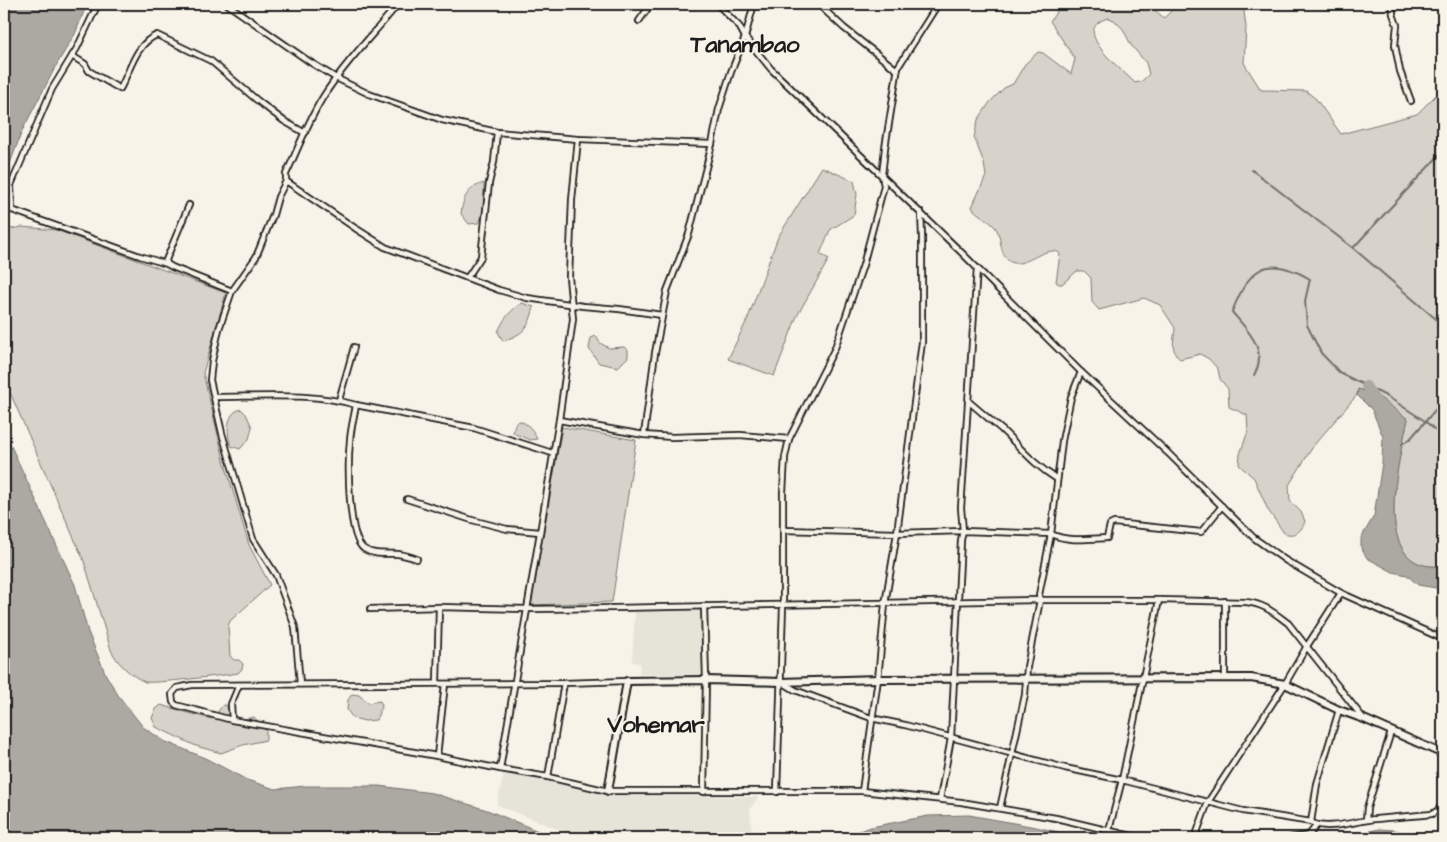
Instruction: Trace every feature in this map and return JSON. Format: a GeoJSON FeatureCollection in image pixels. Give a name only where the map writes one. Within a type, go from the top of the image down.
{"type":"FeatureCollection","features":[{"type":"Feature","properties":{"kind":"street"},"geometry":{"type":"LineString","coordinates":[[98,4],[72,56],[52,88],[11,185],[12,210],[167,264],[232,291]]}},
{"type":"Feature","properties":{"kind":"street"},"geometry":{"type":"LineString","coordinates":[[227,4],[302,57],[336,78],[369,94],[442,120],[497,132],[712,144]]}},
{"type":"Feature","properties":{"kind":"street"},"geometry":{"type":"LineString","coordinates":[[300,684],[295,626],[276,575],[253,539],[222,433],[210,380],[212,361],[219,328],[232,291],[256,257],[266,237],[278,197],[286,181],[286,174],[312,114],[358,49],[398,4]]}},
{"type":"Feature","properties":{"kind":"street"},"geometry":{"type":"LineString","coordinates":[[639,21],[651,4]]}},
{"type":"Feature","properties":{"kind":"street"},"geometry":{"type":"LineString","coordinates":[[717,4],[738,26],[771,69],[1254,538],[1285,560],[1341,593],[1443,639]]}},
{"type":"Feature","properties":{"kind":"street"},"geometry":{"type":"LineString","coordinates":[[644,435],[667,291],[689,234],[725,91],[745,37],[754,4]]}},
{"type":"Feature","properties":{"kind":"street"},"geometry":{"type":"LineString","coordinates":[[818,4],[844,28],[897,70]]}},
{"type":"Feature","properties":{"kind":"street"},"geometry":{"type":"LineString","coordinates":[[777,792],[783,606],[784,483],[789,439],[835,348],[863,265],[884,186],[882,175],[885,148],[897,70],[938,4]]}},
{"type":"Feature","properties":{"kind":"street"},"geometry":{"type":"LineString","coordinates":[[1392,4],[1397,25],[1395,45],[1400,70],[1411,101]]}},
{"type":"Feature","properties":{"kind":"street"},"geometry":{"type":"LineString","coordinates":[[72,56],[85,64],[90,71],[120,89],[139,50],[156,35],[211,61],[284,121],[305,133]]}},
{"type":"Feature","properties":{"kind":"street"},"geometry":{"type":"LineString","coordinates":[[467,278],[481,256],[489,182],[494,162],[497,132]]}},
{"type":"Feature","properties":{"kind":"street"},"geometry":{"type":"LineString","coordinates":[[500,769],[559,420],[573,319],[569,277],[572,200],[578,138]]}},
{"type":"Feature","properties":{"kind":"street"},"geometry":{"type":"LineString","coordinates":[[286,181],[384,247],[467,278],[527,298],[662,315]]}},
{"type":"Feature","properties":{"kind":"street"},"geometry":{"type":"LineString","coordinates":[[167,264],[166,260],[189,205]]}},
{"type":"Feature","properties":{"kind":"street"},"geometry":{"type":"LineString","coordinates":[[862,791],[878,678],[885,604],[897,533],[922,342],[922,237],[920,212]]}},
{"type":"Feature","properties":{"kind":"street"},"geometry":{"type":"LineString","coordinates":[[940,799],[951,738],[963,531],[961,508],[977,268]]}},
{"type":"Feature","properties":{"kind":"street"},"geometry":{"type":"LineString","coordinates":[[339,400],[354,347]]}},
{"type":"Feature","properties":{"kind":"street"},"geometry":{"type":"LineString","coordinates":[[1000,808],[1025,694],[1071,397],[1081,372]]}},
{"type":"Feature","properties":{"kind":"street"},"geometry":{"type":"LineString","coordinates":[[214,397],[339,400],[356,406],[474,428],[552,453]]}},
{"type":"Feature","properties":{"kind":"street"},"geometry":{"type":"LineString","coordinates":[[968,401],[1002,430],[1042,470],[1057,479]]}},
{"type":"Feature","properties":{"kind":"street"},"geometry":{"type":"LineString","coordinates":[[356,406],[350,434],[348,462],[350,508],[358,540],[362,548],[369,552],[382,555],[400,554],[417,559]]}},
{"type":"Feature","properties":{"kind":"street"},"geometry":{"type":"LineString","coordinates":[[559,420],[644,435],[672,437],[740,435],[789,439]]}},
{"type":"Feature","properties":{"kind":"street"},"geometry":{"type":"LineString","coordinates":[[407,499],[472,520],[507,528],[540,532]]}},
{"type":"Feature","properties":{"kind":"street"},"geometry":{"type":"LineString","coordinates":[[783,530],[897,533],[963,531],[1051,534],[1069,539],[1107,538],[1110,525],[1114,523],[1201,532],[1222,506]]}},
{"type":"Feature","properties":{"kind":"street"},"geometry":{"type":"LineString","coordinates":[[1195,838],[1208,802],[1285,684],[1341,593]]}},
{"type":"Feature","properties":{"kind":"street"},"geometry":{"type":"LineString","coordinates":[[370,609],[783,606],[1040,600],[1225,601],[1258,604],[1288,623],[1364,719]]}},
{"type":"Feature","properties":{"kind":"street"},"geometry":{"type":"LineString","coordinates":[[1109,830],[1122,780],[1159,600]]}},
{"type":"Feature","properties":{"kind":"street"},"geometry":{"type":"LineString","coordinates":[[1225,601],[1225,677]]}},
{"type":"Feature","properties":{"kind":"street"},"geometry":{"type":"LineString","coordinates":[[704,606],[706,680],[704,792]]}},
{"type":"Feature","properties":{"kind":"street"},"geometry":{"type":"LineString","coordinates":[[437,683],[439,607]]}},
{"type":"Feature","properties":{"kind":"street"},"geometry":{"type":"LineString","coordinates":[[1140,838],[1056,818],[1000,808],[940,799],[862,791],[608,791],[548,777],[437,756],[232,720],[176,705],[173,702],[172,694],[177,688],[192,685],[564,684],[706,680],[781,682],[878,678],[1251,678],[1285,684],[1339,710],[1443,754]]}},
{"type":"Feature","properties":{"kind":"street"},"geometry":{"type":"LineString","coordinates":[[608,791],[627,681]]}},
{"type":"Feature","properties":{"kind":"street"},"geometry":{"type":"LineString","coordinates":[[781,682],[795,690],[872,718],[1065,768],[1122,780],[1243,811],[1310,822],[1316,826],[1432,814],[1443,803]]}},
{"type":"Feature","properties":{"kind":"street"},"geometry":{"type":"LineString","coordinates":[[437,756],[445,684]]}},
{"type":"Feature","properties":{"kind":"street"},"geometry":{"type":"LineString","coordinates":[[548,777],[564,684]]}},
{"type":"Feature","properties":{"kind":"street"},"geometry":{"type":"LineString","coordinates":[[232,720],[231,704],[239,685]]}},
{"type":"Feature","properties":{"kind":"street"},"geometry":{"type":"LineString","coordinates":[[1310,822],[1317,784],[1339,710]]}},
{"type":"Feature","properties":{"kind":"street"},"geometry":{"type":"LineString","coordinates":[[1366,820],[1367,808],[1391,732]]}},
{"type":"Feature","properties":{"kind":"street"},"geometry":{"type":"LineString","coordinates":[[1291,838],[1309,835],[1316,826]]}},
{"type":"Feature","properties":{"kind":"shaded area"},"geometry":{"type":"Polygon","coordinates":[[[4,4],[87,4],[75,34],[22,131],[4,180],[4,4]]]}},
{"type":"Feature","properties":{"kind":"shaded area"},"geometry":{"type":"Polygon","coordinates":[[[1062,4],[1148,4],[1164,18],[1178,4],[1243,4],[1246,27],[1244,63],[1261,90],[1306,91],[1316,99],[1341,134],[1417,114],[1443,88],[1443,566],[1420,564],[1405,552],[1397,534],[1394,511],[1395,486],[1408,419],[1358,389],[1357,395],[1314,445],[1289,485],[1290,501],[1301,512],[1305,521],[1302,528],[1295,534],[1284,533],[1268,510],[1254,478],[1239,465],[1240,454],[1248,431],[1247,415],[1229,407],[1228,389],[1220,379],[1218,369],[1209,359],[1200,354],[1180,359],[1177,356],[1173,345],[1175,328],[1160,305],[1144,298],[1099,310],[1092,302],[1091,278],[1084,271],[1077,271],[1062,284],[1056,282],[1060,254],[1058,252],[1047,252],[1020,263],[1014,263],[1005,258],[995,227],[972,207],[986,176],[984,163],[974,137],[978,120],[990,102],[1004,88],[1013,84],[1025,64],[1038,52],[1043,53],[1071,74],[1075,59],[1050,21],[1062,4]],[[1108,18],[1097,24],[1094,31],[1096,40],[1110,59],[1135,83],[1142,81],[1149,74],[1146,63],[1131,45],[1123,29],[1114,20],[1108,18]]]}},
{"type":"Feature","properties":{"kind":"shaded area"},"geometry":{"type":"Polygon","coordinates":[[[822,167],[854,181],[857,194],[854,215],[830,230],[820,254],[829,259],[797,316],[774,376],[728,359],[748,318],[778,237],[822,167]]]}},
{"type":"Feature","properties":{"kind":"shaded area"},"geometry":{"type":"Polygon","coordinates":[[[484,183],[484,211],[479,223],[469,224],[461,214],[463,203],[470,191],[484,183]]]}},
{"type":"Feature","properties":{"kind":"shaded area"},"geometry":{"type":"Polygon","coordinates":[[[22,227],[56,230],[226,293],[203,373],[225,464],[249,545],[270,585],[230,621],[228,626],[230,656],[243,664],[242,669],[238,673],[174,681],[145,682],[125,669],[111,650],[84,561],[4,379],[4,234],[11,229],[22,227]]]}},
{"type":"Feature","properties":{"kind":"shaded area"},"geometry":{"type":"Polygon","coordinates":[[[522,303],[534,307],[530,321],[524,330],[516,336],[503,341],[498,332],[500,328],[510,312],[522,303]]]}},
{"type":"Feature","properties":{"kind":"shaded area"},"geometry":{"type":"Polygon","coordinates":[[[596,336],[600,343],[609,348],[624,347],[628,350],[628,357],[618,367],[599,363],[589,349],[591,338],[596,336]]]}},
{"type":"Feature","properties":{"kind":"shaded area"},"geometry":{"type":"Polygon","coordinates":[[[1358,389],[1375,394],[1408,419],[1395,486],[1394,511],[1397,534],[1405,552],[1420,564],[1443,566],[1442,589],[1418,585],[1407,575],[1393,572],[1367,558],[1361,548],[1361,538],[1374,516],[1382,463],[1383,437],[1372,410],[1357,395],[1358,389]]]}},
{"type":"Feature","properties":{"kind":"shaded area"},"geometry":{"type":"Polygon","coordinates":[[[241,409],[246,414],[252,427],[249,439],[240,449],[231,446],[228,425],[232,415],[241,409]]]}},
{"type":"Feature","properties":{"kind":"shaded area"},"geometry":{"type":"Polygon","coordinates":[[[519,421],[530,428],[537,439],[530,440],[513,433],[515,424],[519,421]]]}},
{"type":"Feature","properties":{"kind":"shaded area"},"geometry":{"type":"Polygon","coordinates":[[[562,427],[636,440],[612,602],[531,605],[562,427]]]}},
{"type":"Feature","properties":{"kind":"shaded area"},"geometry":{"type":"Polygon","coordinates":[[[4,431],[75,585],[88,632],[106,675],[118,695],[143,727],[164,741],[205,758],[247,780],[275,789],[306,786],[379,786],[432,793],[487,810],[555,838],[4,838],[4,431]]]}},
{"type":"Feature","properties":{"kind":"shaded area"},"geometry":{"type":"Polygon","coordinates":[[[702,610],[701,675],[639,674],[640,663],[632,662],[635,611],[702,610]]]}},
{"type":"Feature","properties":{"kind":"shaded area"},"geometry":{"type":"Polygon","coordinates":[[[352,694],[359,695],[368,703],[380,701],[382,705],[376,720],[365,721],[353,718],[347,710],[348,700],[352,694]]]}},
{"type":"Feature","properties":{"kind":"shaded area"},"geometry":{"type":"Polygon","coordinates":[[[161,705],[212,719],[223,705],[226,705],[229,712],[229,722],[254,717],[266,730],[266,740],[243,745],[221,753],[196,746],[156,727],[152,718],[156,709],[161,705]]]}},
{"type":"Feature","properties":{"kind":"shaded area"},"geometry":{"type":"Polygon","coordinates":[[[504,772],[602,793],[758,797],[750,809],[752,838],[580,838],[497,805],[504,772]]]}},
{"type":"Feature","properties":{"kind":"shaded area"},"geometry":{"type":"Polygon","coordinates":[[[969,815],[1084,838],[838,838],[871,827],[928,816],[969,815]]]}},
{"type":"Feature","properties":{"kind":"shaded area"},"geometry":{"type":"Polygon","coordinates":[[[1379,829],[1416,835],[1443,835],[1443,838],[1340,838],[1379,829]]]}},
{"type":"Feature","properties":{"kind":"waterway"},"geometry":{"type":"LineString","coordinates":[[1353,248],[1443,151]]}},
{"type":"Feature","properties":{"kind":"waterway"},"geometry":{"type":"LineString","coordinates":[[1252,170],[1353,248],[1443,325]]}},
{"type":"Feature","properties":{"kind":"waterway"},"geometry":{"type":"LineString","coordinates":[[1254,375],[1258,366],[1258,349],[1250,333],[1232,312],[1238,297],[1252,276],[1260,270],[1270,267],[1281,267],[1310,279],[1305,301],[1307,325],[1321,353],[1340,373],[1388,397],[1425,421],[1443,437]]}},
{"type":"Feature","properties":{"kind":"waterway"},"geometry":{"type":"LineString","coordinates":[[1366,386],[1378,404]]}},
{"type":"Feature","properties":{"kind":"waterway"},"geometry":{"type":"LineString","coordinates":[[1402,444],[1410,439],[1443,401]]}},
{"type":"Feature","properties":{"kind":"district","name":"Tanambao"},"geometry":{"type":"Point","coordinates":[745,44]}},
{"type":"Feature","properties":{"kind":"district","name":"Vohemar"},"geometry":{"type":"Point","coordinates":[656,724]}}]}
